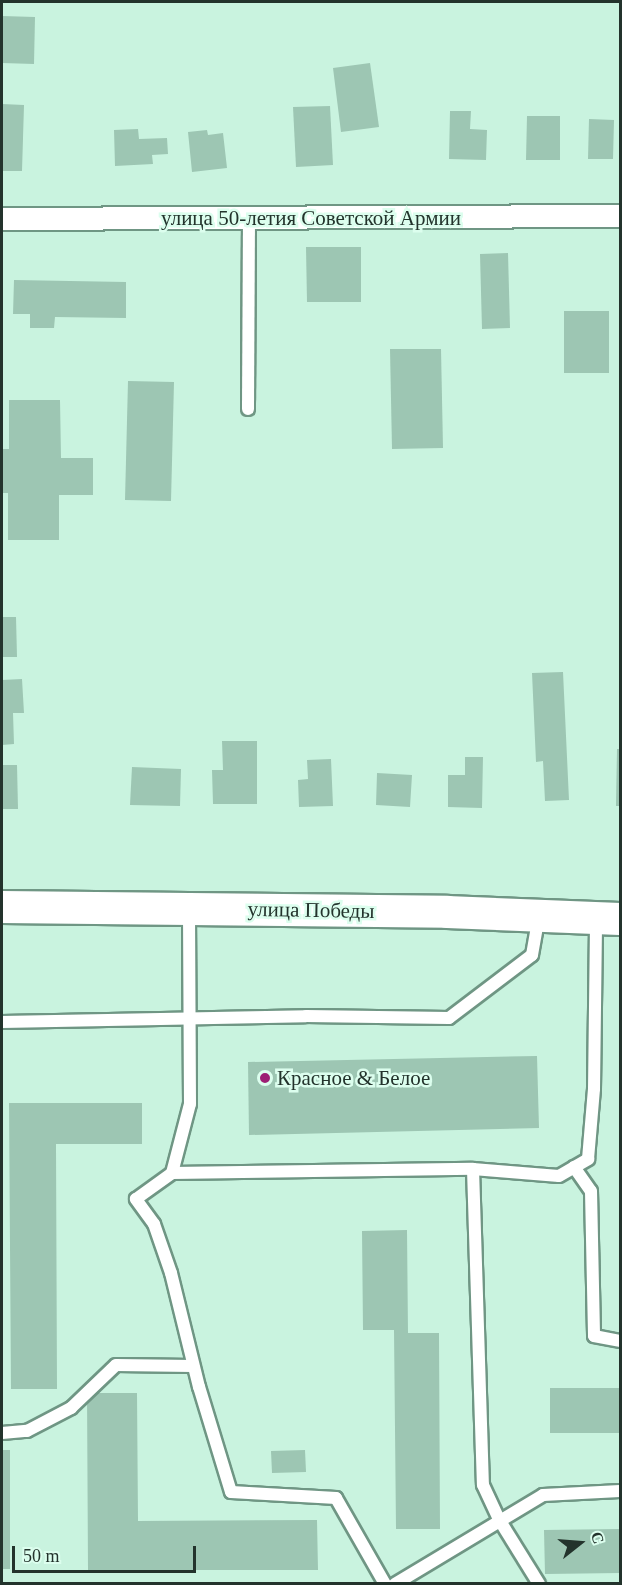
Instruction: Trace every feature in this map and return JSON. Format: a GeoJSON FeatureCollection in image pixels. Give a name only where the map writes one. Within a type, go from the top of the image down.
{"type":"FeatureCollection","features":[{"type":"Feature","properties":{"kind":"street","name":"улица 50-летия Советской Армии"},"geometry":{"type":"LineString","coordinates":[[2,219],[621,216]]}},
{"type":"Feature","properties":{"kind":"street","name":"улица Победы"},"geometry":{"type":"LineString","coordinates":[[2,907],[608,919]]}},
{"type":"Feature","properties":{"kind":"lane"},"geometry":{"type":"LineString","coordinates":[[248,409],[249,218]]}},
{"type":"Feature","properties":{"kind":"lane"},"geometry":{"type":"LineString","coordinates":[[172,1173],[190,1104],[189,909]]}},
{"type":"Feature","properties":{"kind":"lane"},"geometry":{"type":"LineString","coordinates":[[2,1022],[306,1016],[449,1018],[532,955],[539,916]]}},
{"type":"Feature","properties":{"kind":"lane"},"geometry":{"type":"LineString","coordinates":[[385,1584],[336,1498],[231,1492],[194,1366],[171,1273],[154,1224],[135,1199],[172,1173],[473,1169],[559,1176],[588,1159],[608,919]]}},
{"type":"Feature","properties":{"kind":"lane"},"geometry":{"type":"LineString","coordinates":[[574,1167],[591,1191],[594,1336],[621,1341]]}},
{"type":"Feature","properties":{"kind":"lane"},"geometry":{"type":"LineString","coordinates":[[473,1169],[483,1485],[500,1521],[539,1584]]}},
{"type":"Feature","properties":{"kind":"lane"},"geometry":{"type":"LineString","coordinates":[[2,1433],[27,1431],[71,1408],[116,1365],[194,1366]]}},
{"type":"Feature","properties":{"kind":"lane"},"geometry":{"type":"LineString","coordinates":[[395,1584],[543,1495],[621,1491]]}},
{"type":"Feature","properties":{"kind":"building"},"geometry":{"type":"Polygon","coordinates":[[[2,16],[35,17],[34,64],[2,63],[2,16]]]}},
{"type":"Feature","properties":{"kind":"building"},"geometry":{"type":"Polygon","coordinates":[[[370,63],[379,127],[341,132],[333,68],[370,63]]]}},
{"type":"Feature","properties":{"kind":"building"},"geometry":{"type":"Polygon","coordinates":[[[2,104],[24,105],[22,171],[2,171],[2,104]]]}},
{"type":"Feature","properties":{"kind":"building"},"geometry":{"type":"Polygon","coordinates":[[[330,106],[333,165],[296,167],[293,107],[330,106]]]}},
{"type":"Feature","properties":{"kind":"building"},"geometry":{"type":"Polygon","coordinates":[[[450,111],[471,111],[470,129],[487,130],[486,160],[449,159],[450,111]]]}},
{"type":"Feature","properties":{"kind":"building"},"geometry":{"type":"Polygon","coordinates":[[[527,116],[560,116],[560,160],[526,160],[527,116]]]}},
{"type":"Feature","properties":{"kind":"building"},"geometry":{"type":"Polygon","coordinates":[[[589,119],[614,120],[613,159],[588,159],[589,119]]]}},
{"type":"Feature","properties":{"kind":"building"},"geometry":{"type":"Polygon","coordinates":[[[138,129],[139,139],[167,138],[168,154],[152,155],[153,164],[115,166],[114,130],[138,129]]]}},
{"type":"Feature","properties":{"kind":"building"},"geometry":{"type":"Polygon","coordinates":[[[207,130],[208,135],[223,133],[227,168],[192,172],[188,132],[207,130]]]}},
{"type":"Feature","properties":{"kind":"building"},"geometry":{"type":"Polygon","coordinates":[[[306,247],[361,247],[361,302],[307,302],[306,247]]]}},
{"type":"Feature","properties":{"kind":"building"},"geometry":{"type":"Polygon","coordinates":[[[508,253],[510,328],[482,329],[480,254],[508,253]]]}},
{"type":"Feature","properties":{"kind":"building"},"geometry":{"type":"Polygon","coordinates":[[[14,280],[126,282],[126,318],[55,317],[54,328],[30,328],[30,314],[13,314],[14,280]]]}},
{"type":"Feature","properties":{"kind":"building"},"geometry":{"type":"Polygon","coordinates":[[[564,311],[609,311],[609,373],[564,373],[564,311]]]}},
{"type":"Feature","properties":{"kind":"building"},"geometry":{"type":"Polygon","coordinates":[[[390,349],[441,349],[443,448],[392,449],[390,349]]]}},
{"type":"Feature","properties":{"kind":"building"},"geometry":{"type":"Polygon","coordinates":[[[128,381],[174,382],[171,501],[125,500],[128,381]]]}},
{"type":"Feature","properties":{"kind":"building"},"geometry":{"type":"Polygon","coordinates":[[[9,400],[60,400],[61,458],[93,458],[93,495],[59,495],[59,540],[8,540],[8,493],[2,493],[2,449],[9,449],[9,400]]]}},
{"type":"Feature","properties":{"kind":"building"},"geometry":{"type":"Polygon","coordinates":[[[2,617],[16,617],[17,657],[2,657],[2,617]]]}},
{"type":"Feature","properties":{"kind":"building"},"geometry":{"type":"Polygon","coordinates":[[[563,672],[569,800],[545,801],[543,761],[536,762],[532,673],[563,672]]]}},
{"type":"Feature","properties":{"kind":"building"},"geometry":{"type":"Polygon","coordinates":[[[22,679],[24,713],[13,713],[14,744],[2,745],[2,680],[22,679]]]}},
{"type":"Feature","properties":{"kind":"building"},"geometry":{"type":"Polygon","coordinates":[[[222,741],[257,741],[257,804],[213,804],[212,770],[223,770],[222,741]]]}},
{"type":"Feature","properties":{"kind":"building"},"geometry":{"type":"Polygon","coordinates":[[[617,749],[620,749],[620,806],[616,806],[617,749]]]}},
{"type":"Feature","properties":{"kind":"building"},"geometry":{"type":"Polygon","coordinates":[[[465,757],[483,757],[482,808],[448,807],[448,775],[465,775],[465,757]]]}},
{"type":"Feature","properties":{"kind":"building"},"geometry":{"type":"Polygon","coordinates":[[[331,759],[333,806],[299,807],[298,780],[308,779],[307,760],[331,759]]]}},
{"type":"Feature","properties":{"kind":"building"},"geometry":{"type":"Polygon","coordinates":[[[2,765],[17,765],[18,809],[2,809],[2,765]]]}},
{"type":"Feature","properties":{"kind":"building"},"geometry":{"type":"Polygon","coordinates":[[[132,767],[181,769],[180,806],[130,805],[132,767]]]}},
{"type":"Feature","properties":{"kind":"building"},"geometry":{"type":"Polygon","coordinates":[[[377,773],[412,775],[410,807],[376,805],[377,773]]]}},
{"type":"Feature","properties":{"kind":"building"},"geometry":{"type":"Polygon","coordinates":[[[537,1056],[539,1128],[249,1135],[248,1062],[537,1056]]]}},
{"type":"Feature","properties":{"kind":"building"},"geometry":{"type":"Polygon","coordinates":[[[9,1103],[142,1103],[142,1144],[56,1144],[57,1389],[11,1389],[9,1103]]]}},
{"type":"Feature","properties":{"kind":"building"},"geometry":{"type":"Polygon","coordinates":[[[407,1230],[408,1333],[439,1333],[440,1529],[396,1529],[394,1330],[363,1330],[362,1231],[407,1230]]]}},
{"type":"Feature","properties":{"kind":"building"},"geometry":{"type":"Polygon","coordinates":[[[550,1388],[620,1388],[620,1433],[550,1433],[550,1388]]]}},
{"type":"Feature","properties":{"kind":"building"},"geometry":{"type":"Polygon","coordinates":[[[87,1393],[137,1393],[138,1521],[317,1520],[318,1570],[88,1570],[87,1393]]]}},
{"type":"Feature","properties":{"kind":"building"},"geometry":{"type":"Polygon","coordinates":[[[2,1450],[10,1450],[10,1569],[2,1569],[2,1450]]]}},
{"type":"Feature","properties":{"kind":"building"},"geometry":{"type":"Polygon","coordinates":[[[305,1450],[306,1472],[272,1473],[271,1451],[305,1450]]]}},
{"type":"Feature","properties":{"kind":"building"},"geometry":{"type":"Polygon","coordinates":[[[620,1529],[620,1573],[545,1574],[544,1530],[620,1529]]]}},
{"type":"Feature","properties":{"kind":"place","name":"Красное & Белое"},"geometry":{"type":"Point","coordinates":[265,1078]}}]}
